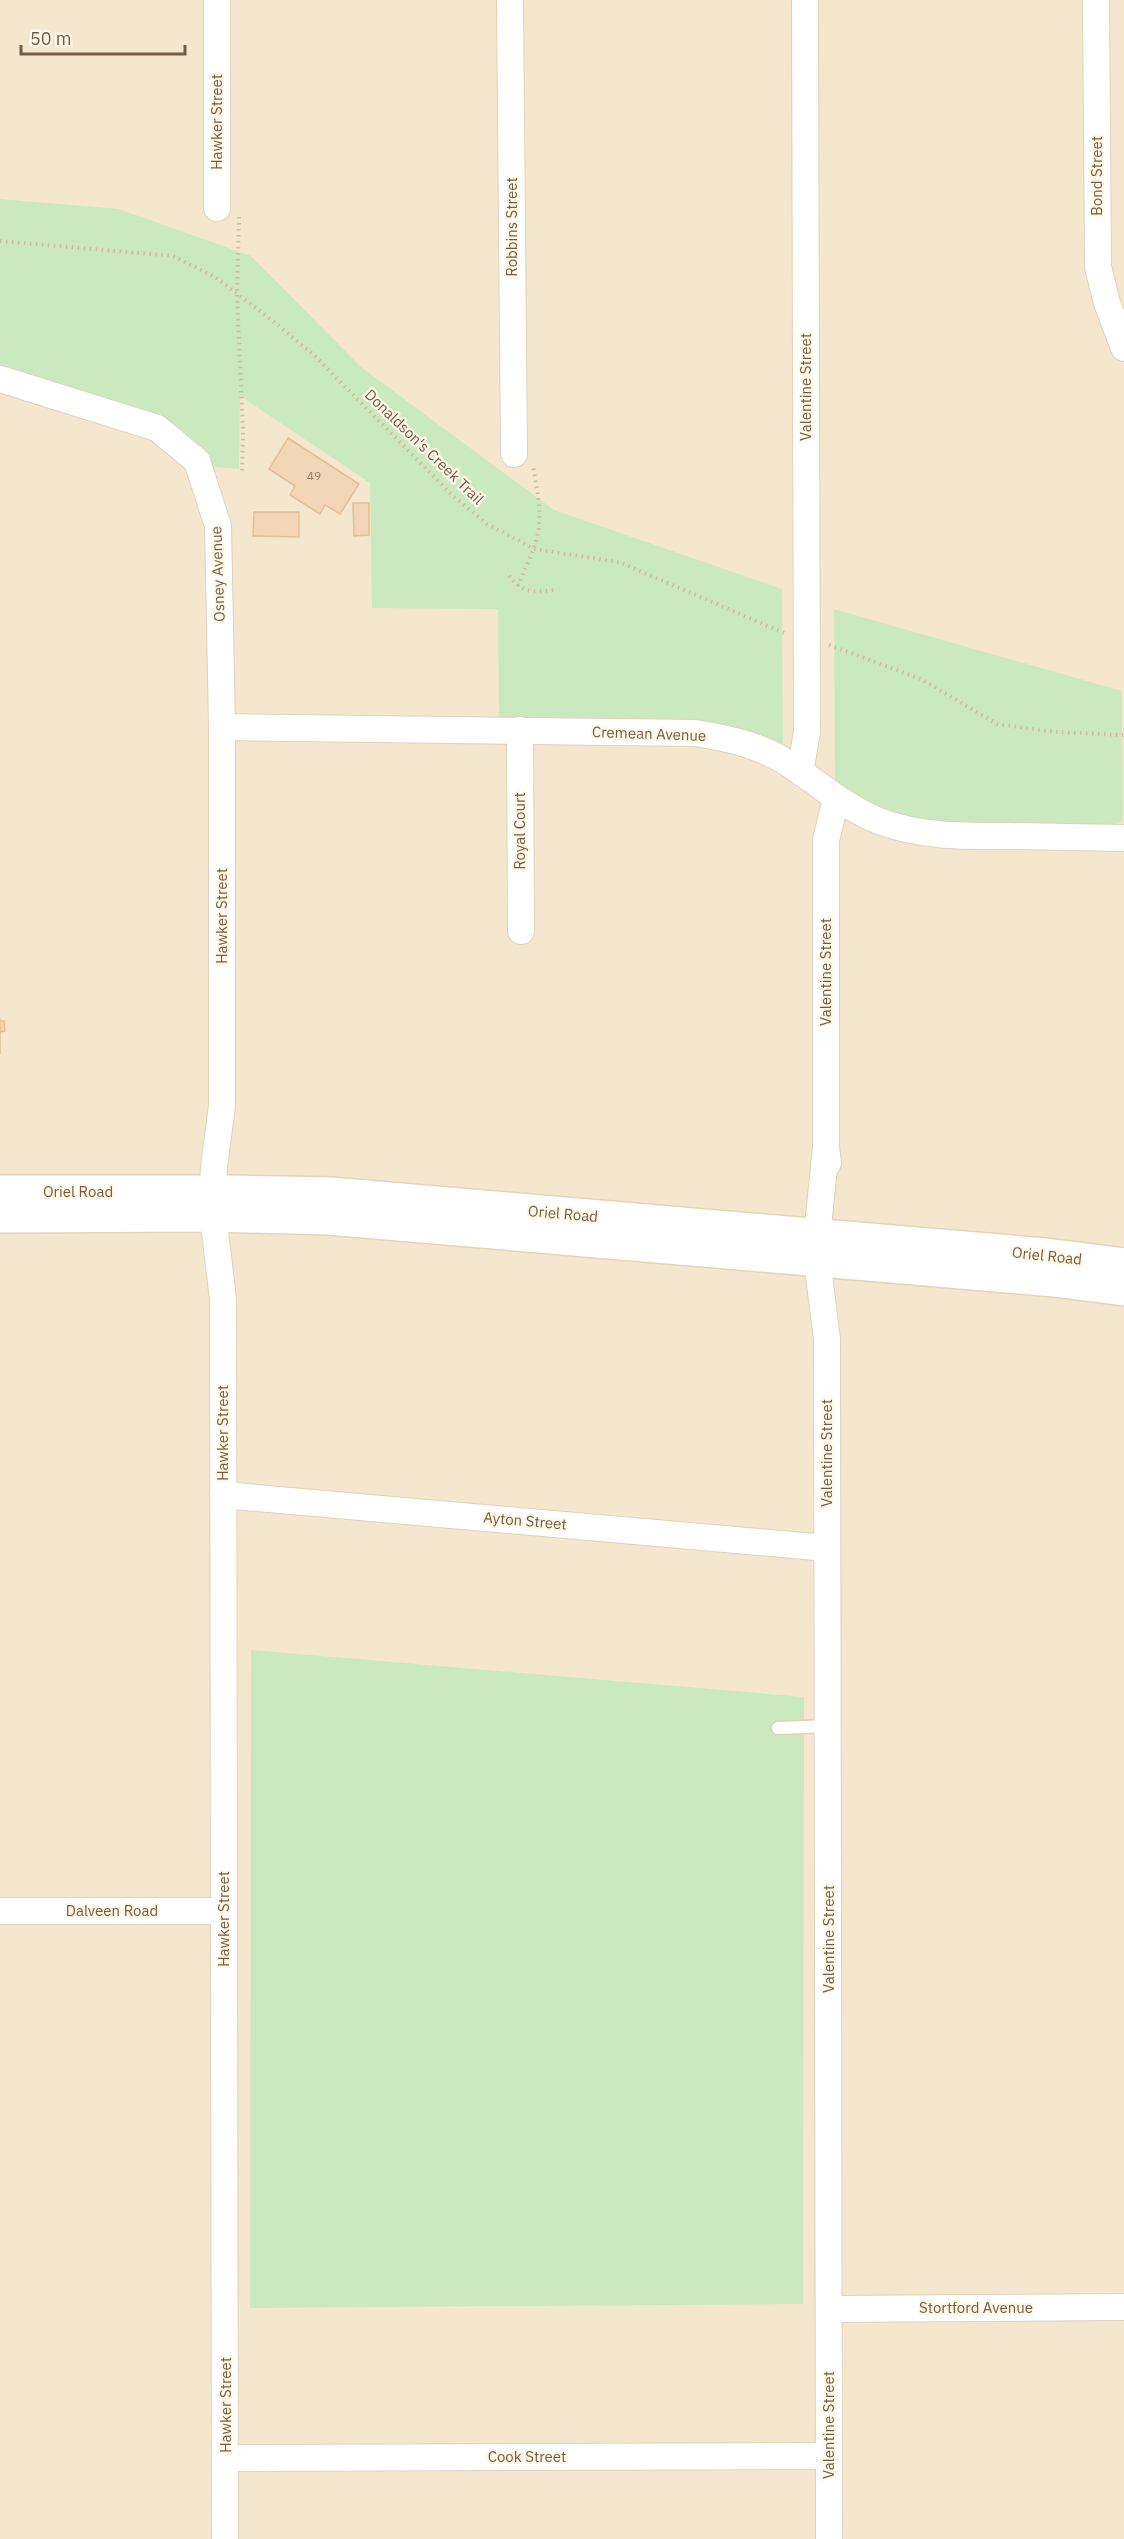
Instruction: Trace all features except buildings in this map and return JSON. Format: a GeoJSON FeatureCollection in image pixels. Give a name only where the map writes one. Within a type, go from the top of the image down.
{"type":"FeatureCollection","features":[{"type":"Feature","properties":{"kind":"main road","name":"Oriel Road"},"geometry":{"type":"LineString","coordinates":[[0,1192],[223,1204],[328,1218],[393,1223],[827,1248],[1046,1255],[1124,1265]]}},
{"type":"Feature","properties":{"kind":"main road","name":"Oriel Road"},"geometry":{"type":"LineString","coordinates":[[0,1216],[223,1204]]}},
{"type":"Feature","properties":{"kind":"main road","name":"Oriel Road"},"geometry":{"type":"LineString","coordinates":[[827,1248],[1124,1289]]}},
{"type":"Feature","properties":{"kind":"street","name":"Hawker Street"},"geometry":{"type":"LineString","coordinates":[[217,0],[228,209]]}},
{"type":"Feature","properties":{"kind":"street","name":"Robbins Street"},"geometry":{"type":"LineString","coordinates":[[510,0],[523,457]]}},
{"type":"Feature","properties":{"kind":"street","name":"Valentine Street"},"geometry":{"type":"LineString","coordinates":[[800,772],[807,732],[805,0]]}},
{"type":"Feature","properties":{"kind":"street","name":"Bond Street"},"geometry":{"type":"LineString","coordinates":[[1096,0],[1098,267],[1115,300],[1124,348]]}},
{"type":"Feature","properties":{"kind":"street","name":"Osney Avenue"},"geometry":{"type":"LineString","coordinates":[[0,379],[157,428],[197,461],[218,526],[222,727]]}},
{"type":"Feature","properties":{"kind":"street","name":"Hawker Street"},"geometry":{"type":"LineString","coordinates":[[222,727],[222,1106],[231,1165],[223,1204],[233,1238],[223,1299],[225,2539]]}},
{"type":"Feature","properties":{"kind":"street","name":"Cremean Avenue"},"geometry":{"type":"LineString","coordinates":[[222,727],[673,732],[706,735],[741,742],[762,750],[784,761],[836,799],[875,819],[921,833],[1124,838]]}},
{"type":"Feature","properties":{"kind":"street","name":"Royal Court"},"geometry":{"type":"LineString","coordinates":[[520,730],[521,931]]}},
{"type":"Feature","properties":{"kind":"street","name":"Valentine Street"},"geometry":{"type":"LineString","coordinates":[[829,2539],[829,1726],[826,1339],[836,1284],[827,1248],[826,840],[836,799]]}},
{"type":"Feature","properties":{"kind":"street","name":"Ayton Street"},"geometry":{"type":"LineString","coordinates":[[223,1495],[827,1548]]}},
{"type":"Feature","properties":{"kind":"street","name":"Dalveen Road"},"geometry":{"type":"LineString","coordinates":[[0,1911],[224,1911]]}},
{"type":"Feature","properties":{"kind":"street","name":"Stortford Avenue"},"geometry":{"type":"LineString","coordinates":[[828,2309],[1124,2307]]}},
{"type":"Feature","properties":{"kind":"street","name":"Cook Street"},"geometry":{"type":"LineString","coordinates":[[226,2458],[829,2456]]}},
{"type":"Feature","properties":{"kind":"lane"},"geometry":{"type":"LineString","coordinates":[[778,1728],[829,1726]]}},
{"type":"Feature","properties":{"kind":"path"},"geometry":{"type":"LineString","coordinates":[[228,209],[237,294],[243,431],[242,474]]}},
{"type":"Feature","properties":{"kind":"path","name":"Donaldson's Creek Trail"},"geometry":{"type":"LineString","coordinates":[[0,241],[173,256],[215,277],[315,356],[452,495],[487,524],[533,549],[619,562],[785,634],[807,639],[921,679],[997,724],[1056,732],[1124,735]]}},
{"type":"Feature","properties":{"kind":"path"},"geometry":{"type":"LineString","coordinates":[[518,586],[537,540],[539,514],[523,457]]}},
{"type":"Feature","properties":{"kind":"path"},"geometry":{"type":"LineString","coordinates":[[509,576],[518,586],[533,592],[555,590]]}},
{"type":"Feature","properties":{"kind":"shaded area"},"geometry":{"type":"Polygon","coordinates":[[[0,0],[1124,0],[1124,2539],[0,2539],[0,0]]]}},
{"type":"Feature","properties":{"kind":"green space"},"geometry":{"type":"Polygon","coordinates":[[[0,199],[119,209],[251,256],[361,367],[554,510],[782,589],[783,743],[776,745],[499,721],[498,609],[372,608],[370,483],[240,396],[239,469],[212,467],[189,437],[154,418],[0,369],[0,199]]]}},
{"type":"Feature","properties":{"kind":"green space"},"geometry":{"type":"Polygon","coordinates":[[[834,609],[1122,691],[1123,821],[1107,826],[923,824],[855,796],[835,781],[834,609]]]}},
{"type":"Feature","properties":{"kind":"green space"},"geometry":{"type":"Polygon","coordinates":[[[251,1650],[804,1697],[803,2304],[250,2308],[251,1650]]]}}]}
